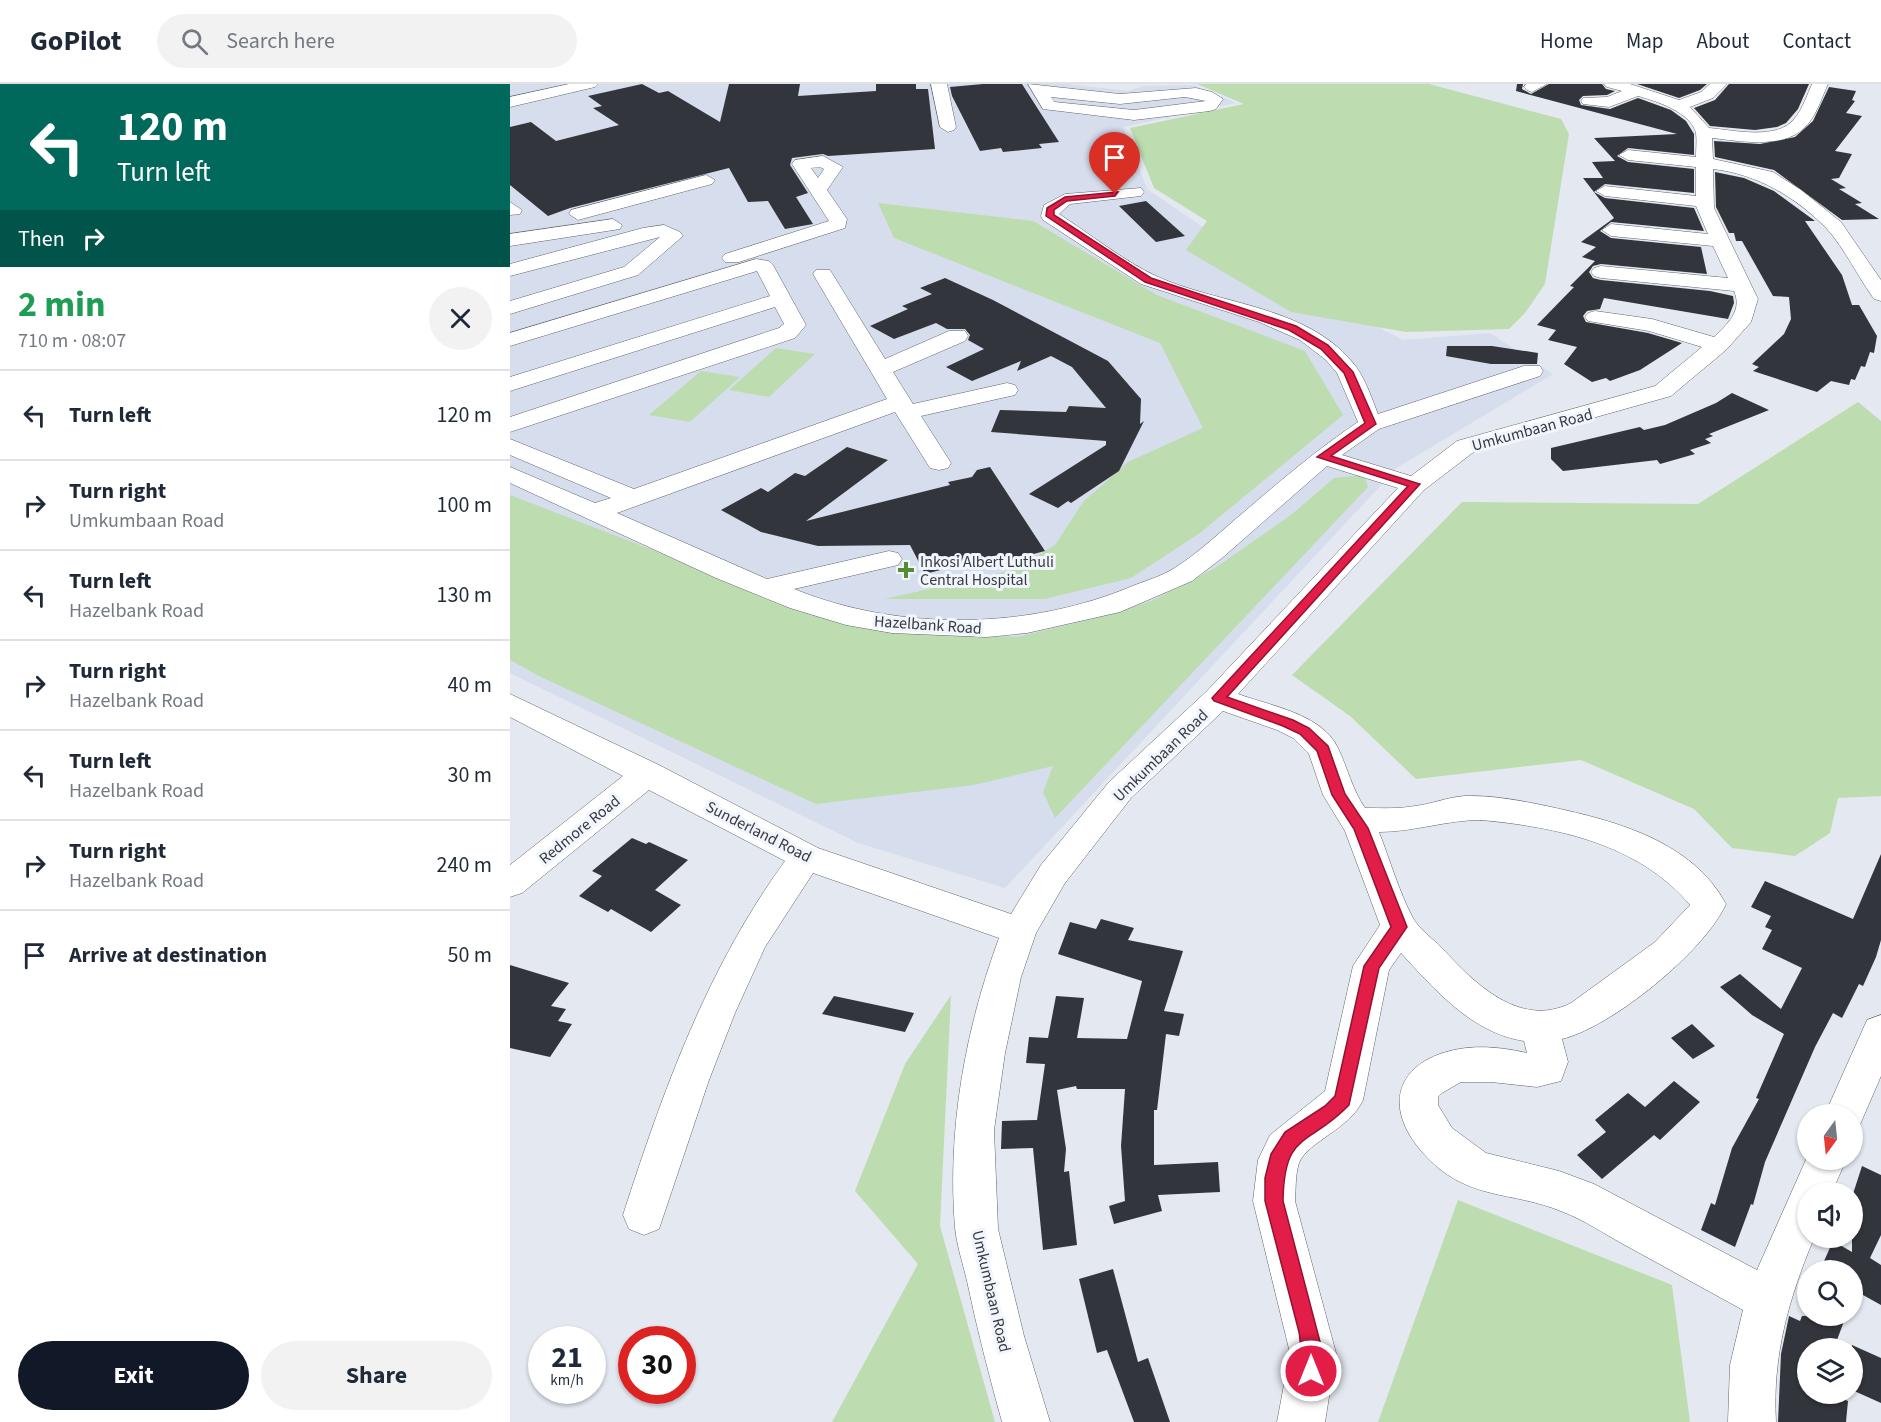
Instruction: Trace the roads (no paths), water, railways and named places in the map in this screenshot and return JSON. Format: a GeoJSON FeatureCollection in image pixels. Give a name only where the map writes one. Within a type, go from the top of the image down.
{"type":"FeatureCollection","features":[{"type":"Feature","properties":{"kind":"street"},"geometry":{"type":"LineString","coordinates":[[510,91],[541,84]]}},
{"type":"Feature","properties":{"kind":"street"},"geometry":{"type":"LineString","coordinates":[[510,102],[590,84]]}},
{"type":"Feature","properties":{"kind":"street"},"geometry":{"type":"LineString","coordinates":[[1612,84],[1678,106],[1698,122],[1704,132],[1764,136],[1788,132],[1796,128],[1820,84]]}},
{"type":"Feature","properties":{"kind":"street"},"geometry":{"type":"LineString","coordinates":[[1678,106],[1707,95],[1719,84]]}},
{"type":"Feature","properties":{"kind":"street"},"geometry":{"type":"LineString","coordinates":[[942,86],[948,127]]}},
{"type":"Feature","properties":{"kind":"street"},"geometry":{"type":"LineString","coordinates":[[1039,88],[1129,99],[1156,94],[1205,95],[1215,99],[1206,107],[1134,115],[1051,106],[1039,88]]}},
{"type":"Feature","properties":{"kind":"street"},"geometry":{"type":"LineString","coordinates":[[1589,101],[1609,102],[1636,91]]}},
{"type":"Feature","properties":{"kind":"street","name":"Umkumbaan Road"},"geometry":{"type":"LineString","coordinates":[[1026,1422],[1001,1336],[977,1229],[974,1130],[1001,988],[1019,931],[1053,874],[1113,799],[1218,698],[1415,484],[1466,446],[1663,391],[1718,345],[1744,318],[1748,298],[1710,223],[1705,202],[1704,132]]}},
{"type":"Feature","properties":{"kind":"street"},"geometry":{"type":"LineString","coordinates":[[1628,155],[1755,171],[1794,194],[1834,226],[1881,295]]}},
{"type":"Feature","properties":{"kind":"street"},"geometry":{"type":"LineString","coordinates":[[510,232],[706,180]]}},
{"type":"Feature","properties":{"kind":"street"},"geometry":{"type":"LineString","coordinates":[[515,349],[556,318],[631,291],[832,227],[839,221],[818,189]]}},
{"type":"Feature","properties":{"kind":"street"},"geometry":{"type":"LineString","coordinates":[[1605,191],[1705,202]]}},
{"type":"Feature","properties":{"kind":"street"},"geometry":{"type":"LineString","coordinates":[[1135,192],[1065,199],[1050,209],[1050,216],[1148,280],[1266,318],[1308,335],[1334,355],[1348,372],[1371,424]]}},
{"type":"Feature","properties":{"kind":"street"},"geometry":{"type":"LineString","coordinates":[[511,213],[537,225]]}},
{"type":"Feature","properties":{"kind":"street"},"geometry":{"type":"LineString","coordinates":[[510,255],[656,219]]}},
{"type":"Feature","properties":{"kind":"street"},"geometry":{"type":"LineString","coordinates":[[510,240],[537,225],[656,219],[689,230],[631,291]]}},
{"type":"Feature","properties":{"kind":"street"},"geometry":{"type":"LineString","coordinates":[[1611,230],[1720,241]]}},
{"type":"Feature","properties":{"kind":"street"},"geometry":{"type":"LineString","coordinates":[[510,270],[650,232],[664,231],[672,234],[664,244],[625,273],[510,308]]}},
{"type":"Feature","properties":{"kind":"street"},"geometry":{"type":"LineString","coordinates":[[510,288],[664,244]]}},
{"type":"Feature","properties":{"kind":"street"},"geometry":{"type":"LineString","coordinates":[[510,324],[556,318],[752,266],[763,266],[795,325],[787,333],[625,379],[510,408]]}},
{"type":"Feature","properties":{"kind":"street"},"geometry":{"type":"LineString","coordinates":[[1602,272],[1743,286]]}},
{"type":"Feature","properties":{"kind":"street"},"geometry":{"type":"LineString","coordinates":[[823,274],[939,463]]}},
{"type":"Feature","properties":{"kind":"street"},"geometry":{"type":"LineString","coordinates":[[515,349],[580,339],[780,298]]}},
{"type":"Feature","properties":{"kind":"street"},"geometry":{"type":"LineString","coordinates":[[510,384],[780,298]]}},
{"type":"Feature","properties":{"kind":"street"},"geometry":{"type":"LineString","coordinates":[[1594,316],[1652,325],[1718,345]]}},
{"type":"Feature","properties":{"kind":"street"},"geometry":{"type":"LineString","coordinates":[[556,318],[625,379]]}},
{"type":"Feature","properties":{"kind":"street"},"geometry":{"type":"LineString","coordinates":[[882,369],[957,336]]}},
{"type":"Feature","properties":{"kind":"street","name":"Hazelbank Road"},"geometry":{"type":"LineString","coordinates":[[510,474],[764,588],[846,616],[892,624],[987,628],[1064,618],[1110,606],[1182,575],[1213,552],[1323,457],[1371,424],[1532,371]]}},
{"type":"Feature","properties":{"kind":"street"},"geometry":{"type":"LineString","coordinates":[[510,425],[625,379]]}},
{"type":"Feature","properties":{"kind":"street"},"geometry":{"type":"LineString","coordinates":[[596,512],[903,407],[1007,390]]}},
{"type":"Feature","properties":{"kind":"street"},"geometry":{"type":"LineString","coordinates":[[699,485],[793,445],[850,429]]}},
{"type":"Feature","properties":{"kind":"street"},"geometry":{"type":"LineString","coordinates":[[510,446],[633,498]]}},
{"type":"Feature","properties":{"kind":"street"},"geometry":{"type":"LineString","coordinates":[[1323,457],[1415,484]]}},
{"type":"Feature","properties":{"kind":"street"},"geometry":{"type":"LineString","coordinates":[[764,588],[889,559]]}},
{"type":"Feature","properties":{"kind":"street"},"geometry":{"type":"LineString","coordinates":[[1218,698],[1288,723],[1314,739],[1323,749],[1339,795],[1355,820],[1400,927],[1473,1001],[1519,1024],[1540,1027],[1565,1023],[1585,1013],[1653,965],[1705,917],[1708,904],[1704,896],[1685,877],[1634,844],[1601,833],[1514,812],[1464,808],[1408,820],[1355,820]]}},
{"type":"Feature","properties":{"kind":"street","name":"Sunderland Road"},"geometry":{"type":"LineString","coordinates":[[510,704],[648,773],[806,857],[1019,931]]}},
{"type":"Feature","properties":{"kind":"street","name":"Redmore Road"},"geometry":{"type":"LineString","coordinates":[[510,885],[648,773]]}},
{"type":"Feature","properties":{"kind":"street"},"geometry":{"type":"LineString","coordinates":[[644,1215],[665,1144],[733,975],[768,911],[806,857]]}},
{"type":"Feature","properties":{"kind":"street"},"geometry":{"type":"LineString","coordinates":[[1301,1422],[1313,1353],[1274,1201],[1274,1178],[1280,1154],[1292,1138],[1331,1111],[1342,1100],[1371,966],[1400,927]]}},
{"type":"Feature","properties":{"kind":"street"},"geometry":{"type":"LineString","coordinates":[[1540,1027],[1549,1062],[1547,1070],[1477,1065],[1442,1071],[1420,1090],[1417,1099],[1419,1112],[1428,1129],[1462,1163],[1479,1172],[1499,1179],[1554,1187],[1579,1198],[1769,1300]]}},
{"type":"Feature","properties":{"kind":"street"},"geometry":{"type":"LineString","coordinates":[[1849,1104],[1881,1031]]}},
{"type":"Feature","properties":{"kind":"street"},"geometry":{"type":"LineString","coordinates":[[1752,1422],[1750,1402],[1753,1361],[1769,1300],[1797,1229]]}},
{"type":"Feature","properties":{"kind":"place","name":"Inkosi Albert Luthuli Central Hospital"},"geometry":{"type":"Point","coordinates":[906,570]}}]}
